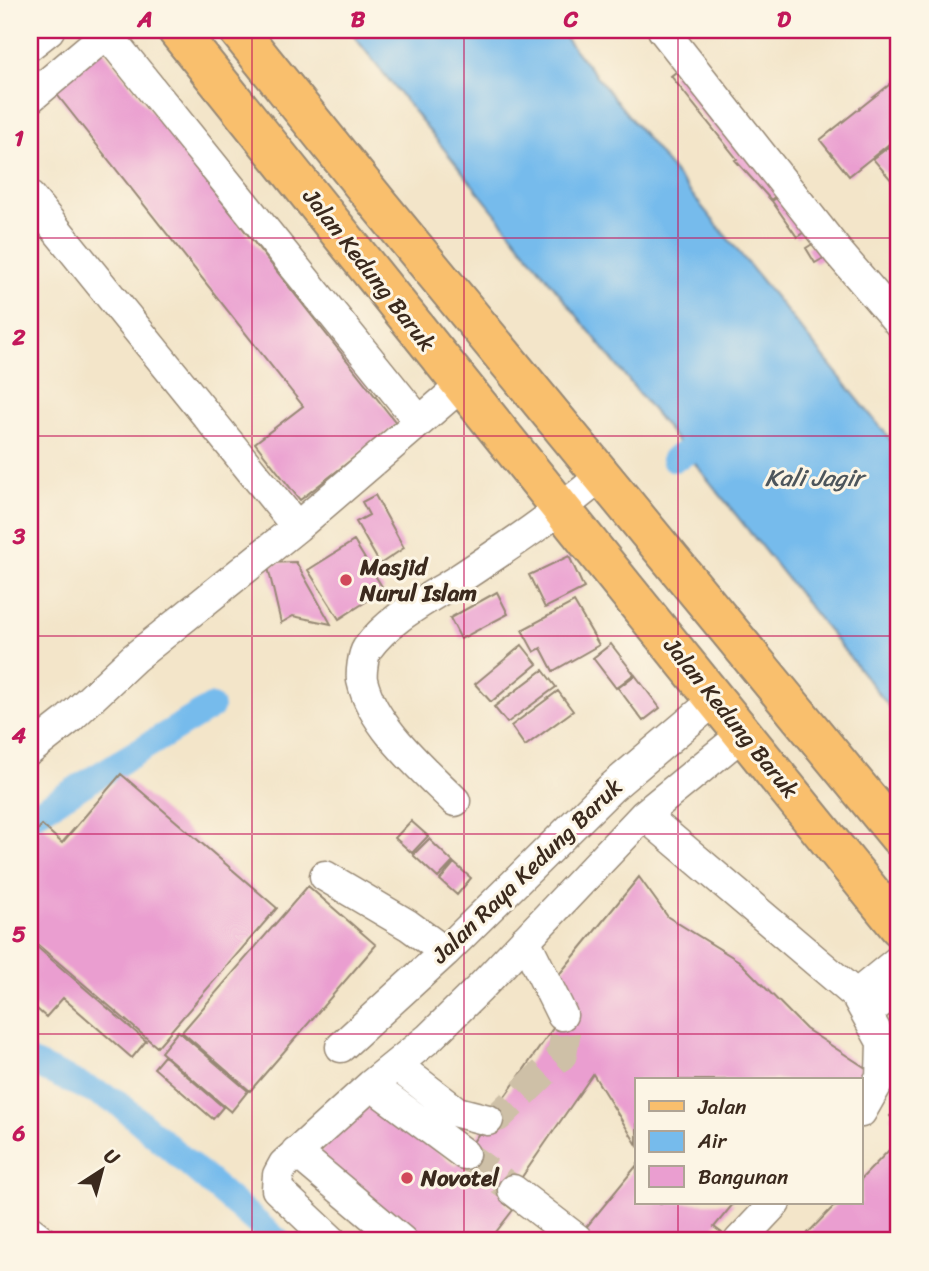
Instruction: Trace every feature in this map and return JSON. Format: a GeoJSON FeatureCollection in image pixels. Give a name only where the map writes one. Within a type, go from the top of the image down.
{"type":"FeatureCollection","features":[{"type":"Feature","properties":{"kind":"main road","name":"Jalan Kedung Baruk"},"geometry":{"type":"LineString","coordinates":[[177,30],[899,927]]}},
{"type":"Feature","properties":{"kind":"main road","name":"Jalan Kedung Baruk"},"geometry":{"type":"LineString","coordinates":[[238,30],[899,837]]}},
{"type":"Feature","properties":{"kind":"main road"},"geometry":{"type":"LineString","coordinates":[[342,235],[380,206]]}},
{"type":"Feature","properties":{"kind":"street"},"geometry":{"type":"LineString","coordinates":[[30,45],[49,30]]}},
{"type":"Feature","properties":{"kind":"street"},"geometry":{"type":"LineString","coordinates":[[663,30],[838,252],[894,302]]}},
{"type":"Feature","properties":{"kind":"street"},"geometry":{"type":"LineString","coordinates":[[30,98],[108,32],[419,421]]}},
{"type":"Feature","properties":{"kind":"street"},"geometry":{"type":"LineString","coordinates":[[30,198],[297,527]]}},
{"type":"Feature","properties":{"kind":"street"},"geometry":{"type":"LineString","coordinates":[[30,750],[67,721],[134,658],[297,527],[461,386]]}},
{"type":"Feature","properties":{"kind":"street"},"geometry":{"type":"LineString","coordinates":[[455,801],[405,751],[380,721],[362,679],[365,651],[393,623],[563,509],[601,476]]}},
{"type":"Feature","properties":{"kind":"street","name":"Jalan Raya Kedung Baruk"},"geometry":{"type":"LineString","coordinates":[[341,1047],[445,952],[611,788],[716,699]]}},
{"type":"Feature","properties":{"kind":"street"},"geometry":{"type":"LineString","coordinates":[[332,1241],[277,1189],[278,1175],[284,1164],[371,1085],[429,1038],[480,988],[643,815],[743,734]]}},
{"type":"Feature","properties":{"kind":"street"},"geometry":{"type":"LineString","coordinates":[[643,815],[861,1003],[882,1042],[881,1077],[862,1110]]}},
{"type":"Feature","properties":{"kind":"street"},"geometry":{"type":"LineString","coordinates":[[325,876],[408,925],[445,952]]}},
{"type":"Feature","properties":{"kind":"street"},"geometry":{"type":"LineString","coordinates":[[526,940],[562,1015]]}},
{"type":"Feature","properties":{"kind":"street"},"geometry":{"type":"LineString","coordinates":[[861,1003],[899,960]]}},
{"type":"Feature","properties":{"kind":"street"},"geometry":{"type":"LineString","coordinates":[[861,1003],[899,989]]}},
{"type":"Feature","properties":{"kind":"street"},"geometry":{"type":"LineString","coordinates":[[396,1065],[457,1112],[488,1120]]}},
{"type":"Feature","properties":{"kind":"street"},"geometry":{"type":"LineString","coordinates":[[371,1085],[464,1154]]}},
{"type":"Feature","properties":{"kind":"street"},"geometry":{"type":"LineString","coordinates":[[296,1152],[402,1241]]}},
{"type":"Feature","properties":{"kind":"street"},"geometry":{"type":"LineString","coordinates":[[513,1190],[577,1239]]}},
{"type":"Feature","properties":{"kind":"street"},"geometry":{"type":"LineString","coordinates":[[739,1241],[774,1204]]}},
{"type":"Feature","properties":{"kind":"street"},"geometry":{"type":"LineString","coordinates":[[30,1231],[43,1241]]}},
{"type":"Feature","properties":{"kind":"water","name":"Kali Jagir"},"geometry":{"type":"Polygon","coordinates":[[[349,30],[559,30],[899,450],[899,719],[349,30]]]}},
{"type":"Feature","properties":{"kind":"building"},"geometry":{"type":"Polygon","coordinates":[[[101,48],[397,424],[300,500],[255,443],[303,406],[51,87],[101,48]]]}},
{"type":"Feature","properties":{"kind":"building"},"geometry":{"type":"Polygon","coordinates":[[[680,69],[780,192],[771,200],[735,160],[737,159],[671,76],[680,69]]]}},
{"type":"Feature","properties":{"kind":"building"},"geometry":{"type":"Polygon","coordinates":[[[899,77],[899,136],[849,176],[820,140],[899,77]]]}},
{"type":"Feature","properties":{"kind":"building"},"geometry":{"type":"Polygon","coordinates":[[[899,139],[899,189],[873,159],[899,139]]]}},
{"type":"Feature","properties":{"kind":"building"},"geometry":{"type":"Polygon","coordinates":[[[782,194],[807,230],[797,237],[772,201],[782,194]]]}},
{"type":"Feature","properties":{"kind":"building"},"geometry":{"type":"Polygon","coordinates":[[[819,240],[829,255],[815,263],[806,248],[819,240]]]}},
{"type":"Feature","properties":{"kind":"building"},"geometry":{"type":"Polygon","coordinates":[[[375,495],[404,548],[380,564],[356,522],[369,515],[362,502],[375,495]]]}},
{"type":"Feature","properties":{"kind":"building","name":"Masjid Nurul Islam"},"geometry":{"type":"Polygon","coordinates":[[[354,541],[384,590],[339,619],[308,570],[354,541]]]}},
{"type":"Feature","properties":{"kind":"building"},"geometry":{"type":"Polygon","coordinates":[[[569,556],[584,588],[545,608],[529,575],[569,556]]]}},
{"type":"Feature","properties":{"kind":"building"},"geometry":{"type":"Polygon","coordinates":[[[296,562],[331,624],[293,616],[281,623],[267,563],[296,562]]]}},
{"type":"Feature","properties":{"kind":"building"},"geometry":{"type":"Polygon","coordinates":[[[497,592],[508,614],[461,639],[450,618],[497,592]]]}},
{"type":"Feature","properties":{"kind":"building"},"geometry":{"type":"Polygon","coordinates":[[[574,602],[599,645],[553,671],[541,648],[534,652],[522,630],[574,602]]]}},
{"type":"Feature","properties":{"kind":"building"},"geometry":{"type":"Polygon","coordinates":[[[611,644],[634,674],[616,688],[593,658],[611,644]]]}},
{"type":"Feature","properties":{"kind":"building"},"geometry":{"type":"Polygon","coordinates":[[[522,645],[537,664],[491,702],[475,684],[522,645]]]}},
{"type":"Feature","properties":{"kind":"building"},"geometry":{"type":"Polygon","coordinates":[[[543,670],[556,687],[507,723],[494,707],[543,670]]]}},
{"type":"Feature","properties":{"kind":"building"},"geometry":{"type":"Polygon","coordinates":[[[635,675],[660,708],[643,721],[618,688],[635,675]]]}},
{"type":"Feature","properties":{"kind":"building"},"geometry":{"type":"Polygon","coordinates":[[[558,691],[573,711],[525,746],[511,726],[558,691]]]}},
{"type":"Feature","properties":{"kind":"building"},"geometry":{"type":"Polygon","coordinates":[[[121,774],[277,908],[157,1047],[30,938],[30,839],[42,825],[62,843],[121,774]]]}},
{"type":"Feature","properties":{"kind":"building"},"geometry":{"type":"Polygon","coordinates":[[[411,821],[428,836],[412,853],[395,838],[411,821]]]}},
{"type":"Feature","properties":{"kind":"building"},"geometry":{"type":"Polygon","coordinates":[[[429,839],[453,862],[438,878],[413,855],[429,839]]]}},
{"type":"Feature","properties":{"kind":"building"},"geometry":{"type":"Polygon","coordinates":[[[454,863],[471,878],[457,895],[440,880],[454,863]]]}},
{"type":"Feature","properties":{"kind":"building"},"geometry":{"type":"Polygon","coordinates":[[[639,877],[668,917],[739,961],[806,1029],[878,1076],[862,1096],[862,1078],[635,1078],[635,1142],[593,1074],[504,1203],[513,1210],[489,1241],[407,1241],[316,1158],[364,1095],[456,1166],[568,1007],[557,977],[639,877]]]}},
{"type":"Feature","properties":{"kind":"building"},"geometry":{"type":"Polygon","coordinates":[[[308,886],[376,945],[250,1091],[182,1032],[308,886]]]}},
{"type":"Feature","properties":{"kind":"building"},"geometry":{"type":"Polygon","coordinates":[[[30,941],[146,1041],[132,1058],[63,998],[46,1017],[30,1003],[30,941]]]}},
{"type":"Feature","properties":{"kind":"building"},"geometry":{"type":"Polygon","coordinates":[[[178,1031],[248,1091],[231,1112],[161,1052],[178,1031]]]}},
{"type":"Feature","properties":{"kind":"building"},"geometry":{"type":"Polygon","coordinates":[[[164,1056],[223,1107],[213,1119],[154,1068],[164,1056]]]}},
{"type":"Feature","properties":{"kind":"building"},"geometry":{"type":"Polygon","coordinates":[[[899,1107],[899,1125],[890,1116],[899,1107]]]}},
{"type":"Feature","properties":{"kind":"building"},"geometry":{"type":"Polygon","coordinates":[[[899,1140],[899,1241],[800,1241],[836,1204],[862,1204],[862,1178],[899,1140]]]}},
{"type":"Feature","properties":{"kind":"building"},"geometry":{"type":"Polygon","coordinates":[[[635,1167],[635,1204],[733,1204],[714,1227],[722,1233],[716,1241],[575,1241],[635,1167]]]}},
{"type":"Feature","properties":{"kind":"waterway"},"geometry":{"type":"LineString","coordinates":[[674,459],[716,437]]}},
{"type":"Feature","properties":{"kind":"waterway"},"geometry":{"type":"LineString","coordinates":[[30,817],[211,707]]}},
{"type":"Feature","properties":{"kind":"waterway"},"geometry":{"type":"LineString","coordinates":[[30,1062],[117,1102],[278,1241]]}},
{"type":"Feature","properties":{"kind":"tunnel"},"geometry":{"type":"LineString","coordinates":[[488,1120],[498,1117],[562,1055],[565,1036],[562,1015]]}},
{"type":"Feature","properties":{"kind":"tunnel"},"geometry":{"type":"LineString","coordinates":[[464,1154],[513,1190]]}},
{"type":"Feature","properties":{"kind":"place","name":"Masjid Nurul Islam"},"geometry":{"type":"Point","coordinates":[346,580]}},
{"type":"Feature","properties":{"kind":"place","name":"Novotel"},"geometry":{"type":"Point","coordinates":[407,1178]}}]}
